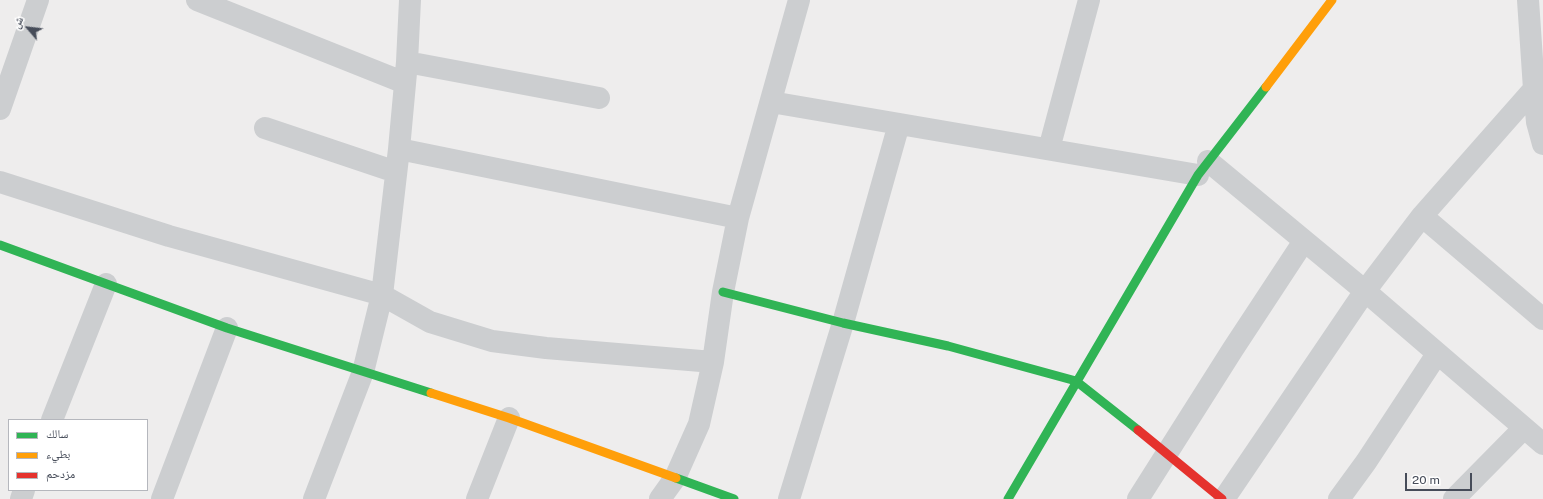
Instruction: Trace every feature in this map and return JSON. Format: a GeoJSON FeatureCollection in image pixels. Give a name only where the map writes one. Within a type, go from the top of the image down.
{"type":"FeatureCollection","features":[{"type":"Feature","properties":{"kind":"street"},"geometry":{"type":"LineString","coordinates":[[0,109],[38,0]]}},
{"type":"Feature","properties":{"kind":"street"},"geometry":{"type":"LineString","coordinates":[[197,0],[406,72],[599,98]]}},
{"type":"Feature","properties":{"kind":"street"},"geometry":{"type":"LineString","coordinates":[[314,499],[363,372],[382,296],[399,149],[406,72],[410,0]]}},
{"type":"Feature","properties":{"kind":"street"},"geometry":{"type":"LineString","coordinates":[[660,499],[675,478],[699,424],[714,362],[723,292],[738,218],[798,0]]}},
{"type":"Feature","properties":{"kind":"street"},"geometry":{"type":"LineString","coordinates":[[1049,150],[1089,0]]}},
{"type":"Feature","properties":{"kind":"street"},"geometry":{"type":"LineString","coordinates":[[1008,499],[1076,381],[1203,168],[1332,0]]}},
{"type":"Feature","properties":{"kind":"street"},"geometry":{"type":"LineString","coordinates":[[1528,0],[1534,89],[1543,144]]}},
{"type":"Feature","properties":{"kind":"street"},"geometry":{"type":"LineString","coordinates":[[723,292],[843,323],[948,346],[1076,381],[1223,499],[1365,291],[1422,216],[1534,89]]}},
{"type":"Feature","properties":{"kind":"street"},"geometry":{"type":"LineString","coordinates":[[771,102],[1049,150],[1203,168],[1304,241],[1365,291],[1543,444]]}},
{"type":"Feature","properties":{"kind":"street"},"geometry":{"type":"LineString","coordinates":[[789,499],[843,323],[899,124]]}},
{"type":"Feature","properties":{"kind":"street"},"geometry":{"type":"LineString","coordinates":[[265,128],[396,172]]}},
{"type":"Feature","properties":{"kind":"street"},"geometry":{"type":"LineString","coordinates":[[399,149],[738,218]]}},
{"type":"Feature","properties":{"kind":"street"},"geometry":{"type":"LineString","coordinates":[[0,182],[169,236],[382,296],[430,322],[492,341],[546,348],[714,362]]}},
{"type":"Feature","properties":{"kind":"street"},"geometry":{"type":"LineString","coordinates":[[1422,216],[1543,319]]}},
{"type":"Feature","properties":{"kind":"street"},"geometry":{"type":"LineString","coordinates":[[1138,499],[1168,454],[1233,349],[1304,241]]}},
{"type":"Feature","properties":{"kind":"street"},"geometry":{"type":"LineString","coordinates":[[0,245],[227,328],[509,418],[734,499]]}},
{"type":"Feature","properties":{"kind":"street"},"geometry":{"type":"LineString","coordinates":[[52,419],[106,284]]}},
{"type":"Feature","properties":{"kind":"street"},"geometry":{"type":"LineString","coordinates":[[162,499],[227,328]]}},
{"type":"Feature","properties":{"kind":"street"},"geometry":{"type":"LineString","coordinates":[[1339,499],[1366,462],[1437,354]]}},
{"type":"Feature","properties":{"kind":"street"},"geometry":{"type":"LineString","coordinates":[[477,499],[509,418]]}},
{"type":"Feature","properties":{"kind":"street"},"geometry":{"type":"LineString","coordinates":[[1454,499],[1524,428]]}},
{"type":"Feature","properties":{"kind":"traffic: fast"},"geometry":{"type":"LineString","coordinates":[[1008,499],[1198,175],[1266,87]]}},
{"type":"Feature","properties":{"kind":"traffic: fast"},"geometry":{"type":"LineString","coordinates":[[0,245],[227,328],[431,393]]}},
{"type":"Feature","properties":{"kind":"traffic: fast"},"geometry":{"type":"LineString","coordinates":[[723,292],[843,323],[948,346],[1076,381],[1138,430]]}},
{"type":"Feature","properties":{"kind":"traffic: fast"},"geometry":{"type":"LineString","coordinates":[[676,478],[734,499]]}},
{"type":"Feature","properties":{"kind":"traffic: slow"},"geometry":{"type":"LineString","coordinates":[[1266,87],[1332,0]]}},
{"type":"Feature","properties":{"kind":"traffic: slow"},"geometry":{"type":"LineString","coordinates":[[431,393],[509,418],[676,478]]}},
{"type":"Feature","properties":{"kind":"traffic: jam"},"geometry":{"type":"LineString","coordinates":[[1138,430],[1222,499]]}}]}
